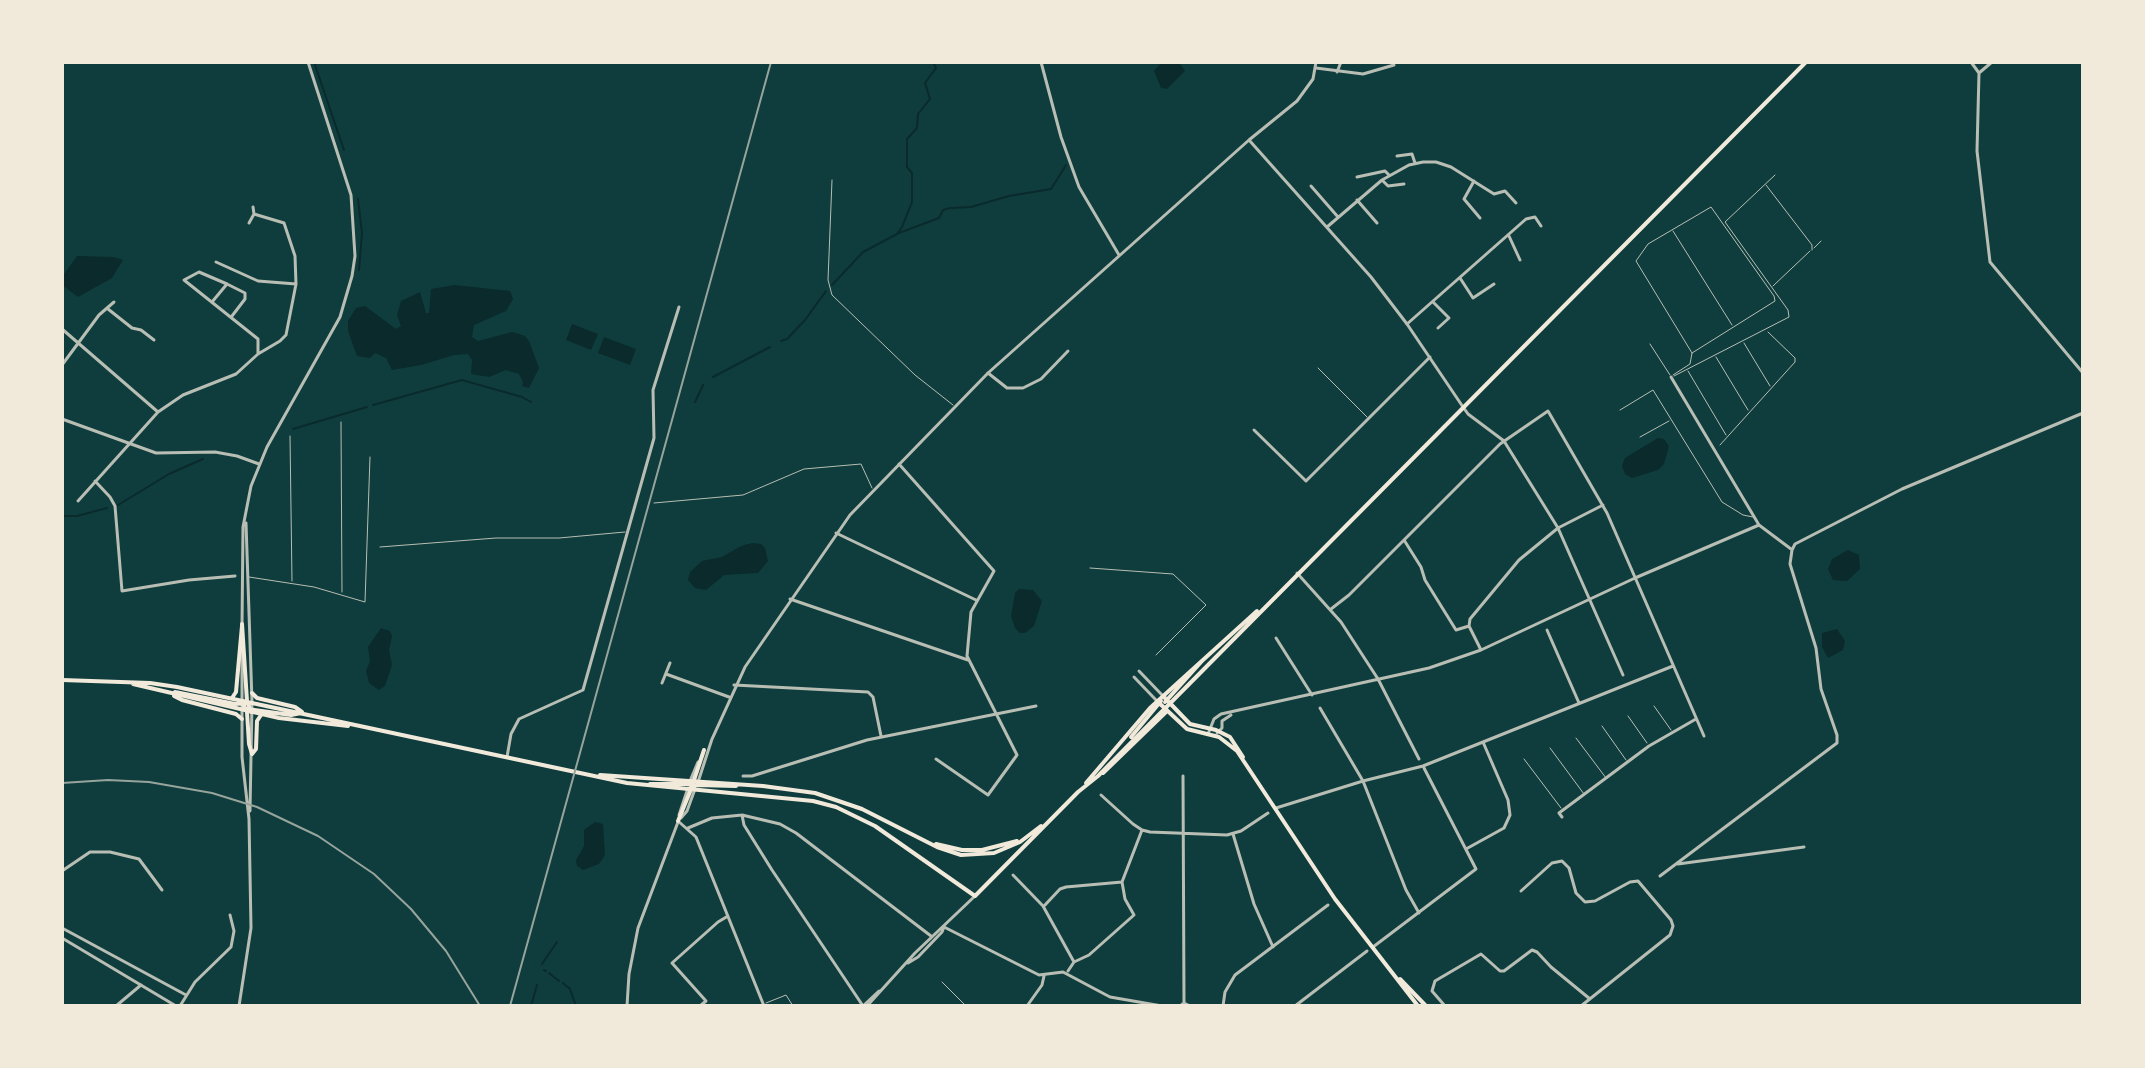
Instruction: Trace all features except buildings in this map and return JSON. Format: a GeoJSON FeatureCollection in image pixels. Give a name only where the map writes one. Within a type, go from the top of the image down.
{"type":"FeatureCollection","features":[{"type":"Feature","properties":{"kind":"main road"},"geometry":{"type":"LineString","coordinates":[[1098,776],[1166,699],[1271,599],[1806,62]]}},
{"type":"Feature","properties":{"kind":"main road"},"geometry":{"type":"LineString","coordinates":[[1078,792],[1107,770],[1209,652],[1271,599]]}},
{"type":"Feature","properties":{"kind":"main road"},"geometry":{"type":"LineString","coordinates":[[232,698],[236,692],[242,624]]}},
{"type":"Feature","properties":{"kind":"main road"},"geometry":{"type":"LineString","coordinates":[[242,624],[252,754]]}},
{"type":"Feature","properties":{"kind":"main road"},"geometry":{"type":"LineString","coordinates":[[62,680],[164,685],[232,698],[262,715],[358,727]]}},
{"type":"Feature","properties":{"kind":"main road"},"geometry":{"type":"LineString","coordinates":[[122,682],[246,706],[304,713],[358,727],[644,785],[659,782],[746,785],[815,793],[839,800],[947,851],[977,856],[1011,847],[1060,811]]}},
{"type":"Feature","properties":{"kind":"main road"},"geometry":{"type":"LineString","coordinates":[[169,692],[182,700],[236,714],[242,719]]}},
{"type":"Feature","properties":{"kind":"main road"},"geometry":{"type":"LineString","coordinates":[[252,693],[257,698],[295,707],[304,713]]}},
{"type":"Feature","properties":{"kind":"main road"},"geometry":{"type":"LineString","coordinates":[[1166,699],[1190,724],[1208,731]]}},
{"type":"Feature","properties":{"kind":"main road"},"geometry":{"type":"LineString","coordinates":[[589,775],[693,785],[836,807],[892,836],[975,896],[1078,792],[1133,725],[1162,706]]}},
{"type":"Feature","properties":{"kind":"main road"},"geometry":{"type":"LineString","coordinates":[[1162,706],[1187,729],[1217,733],[1235,743],[1335,899],[1426,1006]]}},
{"type":"Feature","properties":{"kind":"main road"},"geometry":{"type":"LineString","coordinates":[[252,754],[256,749],[257,721],[262,715]]}},
{"type":"Feature","properties":{"kind":"main road"},"geometry":{"type":"LineString","coordinates":[[678,821],[704,750]]}},
{"type":"Feature","properties":{"kind":"main road"},"geometry":{"type":"LineString","coordinates":[[1388,965],[1418,1006]]}},
{"type":"Feature","properties":{"kind":"street"},"geometry":{"type":"LineString","coordinates":[[239,1006],[251,928],[249,819],[242,719],[252,693],[243,537],[247,508],[259,464],[340,317],[355,256],[351,195],[308,62]]}},
{"type":"Feature","properties":{"kind":"street"},"geometry":{"type":"LineString","coordinates":[[1041,62],[1061,137],[1079,187],[1119,255]]}},
{"type":"Feature","properties":{"kind":"street"},"geometry":{"type":"LineString","coordinates":[[693,785],[734,685],[836,533],[988,373],[1303,94],[1319,62]]}},
{"type":"Feature","properties":{"kind":"street"},"geometry":{"type":"LineString","coordinates":[[1337,72],[1341,62]]}},
{"type":"Feature","properties":{"kind":"street"},"geometry":{"type":"LineString","coordinates":[[1971,62],[1979,73],[1977,151],[1990,262],[2083,373]]}},
{"type":"Feature","properties":{"kind":"street"},"geometry":{"type":"LineString","coordinates":[[1979,73],[1992,62]]}},
{"type":"Feature","properties":{"kind":"street"},"geometry":{"type":"LineString","coordinates":[[1316,68],[1363,74],[1394,65]]}},
{"type":"Feature","properties":{"kind":"street"},"geometry":{"type":"LineString","coordinates":[[1249,140],[1371,277],[1468,414],[1504,441],[1558,528],[1623,675]]}},
{"type":"Feature","properties":{"kind":"street"},"geometry":{"type":"LineString","coordinates":[[1397,156],[1412,154],[1415,163]]}},
{"type":"Feature","properties":{"kind":"street"},"geometry":{"type":"LineString","coordinates":[[1327,227],[1382,180],[1415,163],[1444,164],[1497,195],[1505,191],[1516,203]]}},
{"type":"Feature","properties":{"kind":"street"},"geometry":{"type":"LineString","coordinates":[[1357,177],[1385,171],[1389,175]]}},
{"type":"Feature","properties":{"kind":"street"},"geometry":{"type":"LineString","coordinates":[[1382,180],[1388,186],[1404,184]]}},
{"type":"Feature","properties":{"kind":"street"},"geometry":{"type":"LineString","coordinates":[[1474,181],[1464,199],[1480,218]]}},
{"type":"Feature","properties":{"kind":"street"},"geometry":{"type":"LineString","coordinates":[[1311,186],[1338,217]]}},
{"type":"Feature","properties":{"kind":"street"},"geometry":{"type":"LineString","coordinates":[[1357,200],[1377,223]]}},
{"type":"Feature","properties":{"kind":"street"},"geometry":{"type":"LineString","coordinates":[[249,223],[254,214],[253,207]]}},
{"type":"Feature","properties":{"kind":"street"},"geometry":{"type":"LineString","coordinates":[[78,501],[158,412],[183,395],[236,374],[286,335],[296,284],[295,256],[284,223],[254,214]]}},
{"type":"Feature","properties":{"kind":"street"},"geometry":{"type":"LineString","coordinates":[[1407,324],[1529,217],[1535,217],[1541,226]]}},
{"type":"Feature","properties":{"kind":"street"},"geometry":{"type":"LineString","coordinates":[[1509,236],[1520,260]]}},
{"type":"Feature","properties":{"kind":"street"},"geometry":{"type":"LineString","coordinates":[[216,262],[258,281],[296,284]]}},
{"type":"Feature","properties":{"kind":"street"},"geometry":{"type":"LineString","coordinates":[[231,317],[247,296],[199,272],[184,280],[258,339],[258,354]]}},
{"type":"Feature","properties":{"kind":"street"},"geometry":{"type":"LineString","coordinates":[[1460,278],[1473,298],[1494,284]]}},
{"type":"Feature","properties":{"kind":"street"},"geometry":{"type":"LineString","coordinates":[[212,302],[227,284]]}},
{"type":"Feature","properties":{"kind":"street"},"geometry":{"type":"LineString","coordinates":[[62,365],[78,341],[114,302]]}},
{"type":"Feature","properties":{"kind":"street"},"geometry":{"type":"LineString","coordinates":[[1433,302],[1449,318],[1438,328]]}},
{"type":"Feature","properties":{"kind":"street"},"geometry":{"type":"LineString","coordinates":[[507,758],[511,734],[519,719],[583,690],[654,438],[653,390],[679,307]]}},
{"type":"Feature","properties":{"kind":"street"},"geometry":{"type":"LineString","coordinates":[[107,308],[132,328],[141,330],[154,340]]}},
{"type":"Feature","properties":{"kind":"street"},"geometry":{"type":"LineString","coordinates":[[62,329],[158,412]]}},
{"type":"Feature","properties":{"kind":"street"},"geometry":{"type":"LineString","coordinates":[[988,373],[1007,388],[1023,388],[1041,379],[1068,351]]}},
{"type":"Feature","properties":{"kind":"street"},"geometry":{"type":"LineString","coordinates":[[1254,430],[1306,481],[1430,357]]}},
{"type":"Feature","properties":{"kind":"street"},"geometry":{"type":"LineString","coordinates":[[1671,377],[1759,525],[1792,550]]}},
{"type":"Feature","properties":{"kind":"street"},"geometry":{"type":"LineString","coordinates":[[1331,609],[1349,595],[1504,441],[1548,411],[1603,505],[1704,736]]}},
{"type":"Feature","properties":{"kind":"street"},"geometry":{"type":"LineString","coordinates":[[1660,876],[1837,743],[1821,689],[1816,648],[1790,564],[1792,550],[1802,539],[1891,494],[2083,413]]}},
{"type":"Feature","properties":{"kind":"street"},"geometry":{"type":"LineString","coordinates":[[62,419],[156,453],[230,455],[259,464]]}},
{"type":"Feature","properties":{"kind":"street"},"geometry":{"type":"LineString","coordinates":[[899,464],[994,571],[976,600],[967,637],[968,660],[1017,755],[988,795],[936,759]]}},
{"type":"Feature","properties":{"kind":"street"},"geometry":{"type":"LineString","coordinates":[[95,481],[115,506],[122,591],[235,576]]}},
{"type":"Feature","properties":{"kind":"street"},"geometry":{"type":"LineString","coordinates":[[1481,650],[1469,626],[1470,619],[1519,560],[1558,528],[1603,505]]}},
{"type":"Feature","properties":{"kind":"street"},"geometry":{"type":"LineString","coordinates":[[1208,731],[1217,716],[1430,667],[1481,650],[1635,578],[1759,525]]}},
{"type":"Feature","properties":{"kind":"street"},"geometry":{"type":"LineString","coordinates":[[836,533],[976,600]]}},
{"type":"Feature","properties":{"kind":"street"},"geometry":{"type":"LineString","coordinates":[[1404,540],[1456,630],[1469,626]]}},
{"type":"Feature","properties":{"kind":"street"},"geometry":{"type":"LineString","coordinates":[[1297,573],[1331,609],[1378,679],[1419,759]]}},
{"type":"Feature","properties":{"kind":"street"},"geometry":{"type":"LineString","coordinates":[[242,624],[245,577]]}},
{"type":"Feature","properties":{"kind":"street"},"geometry":{"type":"LineString","coordinates":[[790,599],[968,660]]}},
{"type":"Feature","properties":{"kind":"street"},"geometry":{"type":"LineString","coordinates":[[1547,630],[1579,703]]}},
{"type":"Feature","properties":{"kind":"street"},"geometry":{"type":"LineString","coordinates":[[1276,638],[1312,695]]}},
{"type":"Feature","properties":{"kind":"street"},"geometry":{"type":"LineString","coordinates":[[662,683],[670,663]]}},
{"type":"Feature","properties":{"kind":"street"},"geometry":{"type":"LineString","coordinates":[[1276,808],[1423,766],[1673,666]]}},
{"type":"Feature","properties":{"kind":"street"},"geometry":{"type":"LineString","coordinates":[[1139,671],[1166,699]]}},
{"type":"Feature","properties":{"kind":"street"},"geometry":{"type":"LineString","coordinates":[[666,674],[729,697]]}},
{"type":"Feature","properties":{"kind":"street"},"geometry":{"type":"LineString","coordinates":[[1134,677],[1162,706]]}},
{"type":"Feature","properties":{"kind":"street"},"geometry":{"type":"LineString","coordinates":[[734,685],[868,692],[873,697],[881,737]]}},
{"type":"Feature","properties":{"kind":"street"},"geometry":{"type":"LineString","coordinates":[[743,776],[752,776],[881,737],[1036,706]]}},
{"type":"Feature","properties":{"kind":"street"},"geometry":{"type":"LineString","coordinates":[[1320,708],[1363,781],[1406,890],[1419,913]]}},
{"type":"Feature","properties":{"kind":"street"},"geometry":{"type":"LineString","coordinates":[[1217,733],[1222,721],[1234,713]]}},
{"type":"Feature","properties":{"kind":"street"},"geometry":{"type":"LineString","coordinates":[[1562,817],[1559,813],[1649,746],[1696,719]]}},
{"type":"Feature","properties":{"kind":"street"},"geometry":{"type":"LineString","coordinates":[[704,750],[712,739]]}},
{"type":"Feature","properties":{"kind":"street"},"geometry":{"type":"LineString","coordinates":[[1466,849],[1497,833],[1508,823],[1510,815],[1508,800],[1483,742]]}},
{"type":"Feature","properties":{"kind":"street"},"geometry":{"type":"LineString","coordinates":[[249,819],[252,754]]}},
{"type":"Feature","properties":{"kind":"street"},"geometry":{"type":"LineString","coordinates":[[1373,947],[1476,869],[1423,766]]}},
{"type":"Feature","properties":{"kind":"street"},"geometry":{"type":"LineString","coordinates":[[1183,776],[1182,1004],[1190,1006]]}},
{"type":"Feature","properties":{"kind":"street"},"geometry":{"type":"LineString","coordinates":[[1101,795],[1142,830],[1184,834],[1233,833],[1268,813]]}},
{"type":"Feature","properties":{"kind":"street"},"geometry":{"type":"LineString","coordinates":[[688,828],[712,818],[742,815],[780,824],[931,936]]}},
{"type":"Feature","properties":{"kind":"street"},"geometry":{"type":"LineString","coordinates":[[742,815],[744,825],[772,870],[864,1006],[931,936],[975,896]]}},
{"type":"Feature","properties":{"kind":"street"},"geometry":{"type":"LineString","coordinates":[[627,1006],[629,974],[638,928],[678,821],[696,837],[764,1005]]}},
{"type":"Feature","properties":{"kind":"street"},"geometry":{"type":"LineString","coordinates":[[1067,973],[1074,962],[1089,955],[1134,915],[1125,899],[1122,882],[1142,830]]}},
{"type":"Feature","properties":{"kind":"street"},"geometry":{"type":"LineString","coordinates":[[1233,833],[1254,904],[1273,947]]}},
{"type":"Feature","properties":{"kind":"street"},"geometry":{"type":"LineString","coordinates":[[1674,864],[1804,847]]}},
{"type":"Feature","properties":{"kind":"street"},"geometry":{"type":"LineString","coordinates":[[62,871],[95,851],[131,856],[141,860],[162,890]]}},
{"type":"Feature","properties":{"kind":"street"},"geometry":{"type":"LineString","coordinates":[[1521,891],[1558,861],[1569,868],[1576,893],[1585,902],[1595,901],[1638,881],[1671,920],[1673,931],[1581,1006]]}},
{"type":"Feature","properties":{"kind":"street"},"geometry":{"type":"LineString","coordinates":[[1013,875],[1043,906],[1074,962]]}},
{"type":"Feature","properties":{"kind":"street"},"geometry":{"type":"LineString","coordinates":[[1043,906],[1066,887],[1122,882]]}},
{"type":"Feature","properties":{"kind":"street"},"geometry":{"type":"LineString","coordinates":[[1223,1006],[1225,992],[1235,975],[1328,905]]}},
{"type":"Feature","properties":{"kind":"street"},"geometry":{"type":"LineString","coordinates":[[62,938],[178,1006],[202,974],[231,947],[234,927],[230,915]]}},
{"type":"Feature","properties":{"kind":"street"},"geometry":{"type":"LineString","coordinates":[[700,1006],[706,1001],[672,963],[728,916]]}},
{"type":"Feature","properties":{"kind":"street"},"geometry":{"type":"LineString","coordinates":[[906,964],[918,957],[944,927]]}},
{"type":"Feature","properties":{"kind":"street"},"geometry":{"type":"LineString","coordinates":[[944,927],[1044,976],[1067,973],[1110,997],[1162,1006]]}},
{"type":"Feature","properties":{"kind":"street"},"geometry":{"type":"LineString","coordinates":[[62,928],[186,995]]}},
{"type":"Feature","properties":{"kind":"street"},"geometry":{"type":"LineString","coordinates":[[1445,1006],[1432,991],[1432,985],[1454,969],[1481,954],[1504,971],[1532,950],[1590,999]]}},
{"type":"Feature","properties":{"kind":"street"},"geometry":{"type":"LineString","coordinates":[[1295,1006],[1367,951]]}},
{"type":"Feature","properties":{"kind":"street"},"geometry":{"type":"LineString","coordinates":[[1027,1006],[1042,985],[1044,976]]}},
{"type":"Feature","properties":{"kind":"street"},"geometry":{"type":"LineString","coordinates":[[116,1006],[141,985]]}},
{"type":"Feature","properties":{"kind":"lane"},"geometry":{"type":"LineString","coordinates":[[1671,377],[1789,317],[1788,310],[1725,222],[1775,175]]}},
{"type":"Feature","properties":{"kind":"lane"},"geometry":{"type":"LineString","coordinates":[[832,180],[828,280],[832,295],[915,375],[955,407]]}},
{"type":"Feature","properties":{"kind":"lane"},"geometry":{"type":"LineString","coordinates":[[1764,186],[1769,186],[1812,245],[1812,250]]}},
{"type":"Feature","properties":{"kind":"lane"},"geometry":{"type":"LineString","coordinates":[[1671,377],[1690,364],[1692,353],[1636,261],[1648,244],[1711,207],[1775,301],[1692,353]]}},
{"type":"Feature","properties":{"kind":"lane"},"geometry":{"type":"LineString","coordinates":[[1672,229],[1733,327]]}},
{"type":"Feature","properties":{"kind":"lane"},"geometry":{"type":"LineString","coordinates":[[1772,288],[1821,241]]}},
{"type":"Feature","properties":{"kind":"lane"},"geometry":{"type":"LineString","coordinates":[[1720,445],[1795,362],[1795,358],[1767,330]]}},
{"type":"Feature","properties":{"kind":"lane"},"geometry":{"type":"LineString","coordinates":[[1743,342],[1771,388]]}},
{"type":"Feature","properties":{"kind":"lane"},"geometry":{"type":"LineString","coordinates":[[1650,344],[1671,377]]}},
{"type":"Feature","properties":{"kind":"lane"},"geometry":{"type":"LineString","coordinates":[[1715,355],[1749,413]]}},
{"type":"Feature","properties":{"kind":"lane"},"geometry":{"type":"LineString","coordinates":[[1318,368],[1369,419]]}},
{"type":"Feature","properties":{"kind":"lane"},"geometry":{"type":"LineString","coordinates":[[1687,369],[1728,437]]}},
{"type":"Feature","properties":{"kind":"lane"},"geometry":{"type":"LineString","coordinates":[[1620,410],[1653,390],[1722,502],[1743,515],[1754,517]]}},
{"type":"Feature","properties":{"kind":"lane"},"geometry":{"type":"LineString","coordinates":[[1640,437],[1671,419]]}},
{"type":"Feature","properties":{"kind":"lane"},"geometry":{"type":"LineString","coordinates":[[341,422],[342,595]]}},
{"type":"Feature","properties":{"kind":"lane"},"geometry":{"type":"LineString","coordinates":[[290,436],[293,583]]}},
{"type":"Feature","properties":{"kind":"lane"},"geometry":{"type":"LineString","coordinates":[[245,577],[293,583],[365,602],[370,457]]}},
{"type":"Feature","properties":{"kind":"lane"},"geometry":{"type":"LineString","coordinates":[[654,503],[743,495],[804,469],[861,464],[874,490]]}},
{"type":"Feature","properties":{"kind":"lane"},"geometry":{"type":"LineString","coordinates":[[380,547],[627,532]]}},
{"type":"Feature","properties":{"kind":"lane"},"geometry":{"type":"LineString","coordinates":[[1090,568],[1173,574],[1206,605],[1156,655]]}},
{"type":"Feature","properties":{"kind":"lane"},"geometry":{"type":"LineString","coordinates":[[1654,706],[1672,731]]}},
{"type":"Feature","properties":{"kind":"lane"},"geometry":{"type":"LineString","coordinates":[[1628,716],[1649,746]]}},
{"type":"Feature","properties":{"kind":"lane"},"geometry":{"type":"LineString","coordinates":[[1602,726],[1628,762]]}},
{"type":"Feature","properties":{"kind":"lane"},"geometry":{"type":"LineString","coordinates":[[1576,738],[1606,778]]}},
{"type":"Feature","properties":{"kind":"lane"},"geometry":{"type":"LineString","coordinates":[[1550,748],[1584,794]]}},
{"type":"Feature","properties":{"kind":"lane"},"geometry":{"type":"LineString","coordinates":[[1524,759],[1563,811]]}},
{"type":"Feature","properties":{"kind":"lane"},"geometry":{"type":"LineString","coordinates":[[942,982],[966,1006]]}},
{"type":"Feature","properties":{"kind":"lane"},"geometry":{"type":"LineString","coordinates":[[764,1005],[786,995],[793,1006]]}},
{"type":"Feature","properties":{"kind":"water"},"geometry":{"type":"Polygon","coordinates":[[[1162,62],[1179,62],[1185,71],[1167,89],[1161,88],[1154,71],[1162,62]]]}},
{"type":"Feature","properties":{"kind":"water"},"geometry":{"type":"Polygon","coordinates":[[[77,256],[123,260],[112,278],[78,297],[62,285],[62,277],[77,256]]]}},
{"type":"Feature","properties":{"kind":"water"},"geometry":{"type":"Polygon","coordinates":[[[455,285],[510,291],[513,299],[506,311],[474,325],[472,337],[478,341],[512,332],[525,336],[539,368],[529,388],[522,386],[519,374],[506,370],[489,377],[471,374],[472,360],[468,354],[392,370],[386,358],[375,353],[370,358],[357,356],[348,331],[348,321],[356,308],[365,306],[396,329],[401,326],[397,315],[401,301],[420,292],[426,313],[429,313],[431,289],[455,285]]]}},
{"type":"Feature","properties":{"kind":"water"},"geometry":{"type":"Polygon","coordinates":[[[572,324],[598,334],[591,350],[566,340],[572,324]]]}},
{"type":"Feature","properties":{"kind":"water"},"geometry":{"type":"Polygon","coordinates":[[[604,337],[636,349],[630,365],[598,353],[604,337]]]}},
{"type":"Feature","properties":{"kind":"water"},"geometry":{"type":"Polygon","coordinates":[[[1658,438],[1664,439],[1669,446],[1664,464],[1658,470],[1632,478],[1625,474],[1622,466],[1625,458],[1658,438]]]}},
{"type":"Feature","properties":{"kind":"water"},"geometry":{"type":"Polygon","coordinates":[[[752,543],[765,548],[768,561],[758,573],[724,575],[706,590],[695,588],[688,580],[690,572],[702,561],[722,557],[752,543]]]}},
{"type":"Feature","properties":{"kind":"water"},"geometry":{"type":"Polygon","coordinates":[[[1848,550],[1859,555],[1860,569],[1847,581],[1833,580],[1828,569],[1832,559],[1848,550]]]}},
{"type":"Feature","properties":{"kind":"water"},"geometry":{"type":"Polygon","coordinates":[[[1019,589],[1033,590],[1042,601],[1034,626],[1025,633],[1015,628],[1011,616],[1015,593],[1019,589]]]}},
{"type":"Feature","properties":{"kind":"water"},"geometry":{"type":"Polygon","coordinates":[[[381,628],[390,631],[392,636],[389,650],[392,665],[385,686],[379,690],[369,683],[366,671],[370,661],[368,647],[381,628]]]}},
{"type":"Feature","properties":{"kind":"water"},"geometry":{"type":"Polygon","coordinates":[[[1837,629],[1845,641],[1843,650],[1828,658],[1822,647],[1822,633],[1837,629]]]}},
{"type":"Feature","properties":{"kind":"water"},"geometry":{"type":"Polygon","coordinates":[[[595,822],[603,824],[605,855],[599,864],[583,870],[577,866],[576,860],[584,846],[584,830],[595,822]]]}},
{"type":"Feature","properties":{"kind":"waterway"},"geometry":{"type":"LineString","coordinates":[[314,62],[344,150]]}},
{"type":"Feature","properties":{"kind":"waterway"},"geometry":{"type":"LineString","coordinates":[[832,285],[863,252],[897,234],[902,227],[912,202],[907,139],[917,128],[918,114],[930,99],[925,83],[936,68],[933,62]]}},
{"type":"Feature","properties":{"kind":"waterway"},"geometry":{"type":"LineString","coordinates":[[899,233],[939,218],[943,210],[1051,189],[1066,165]]}},
{"type":"Feature","properties":{"kind":"waterway"},"geometry":{"type":"LineString","coordinates":[[358,199],[362,233],[359,270]]}},
{"type":"Feature","properties":{"kind":"waterway"},"geometry":{"type":"LineString","coordinates":[[781,341],[787,339],[805,320],[826,291]]}},
{"type":"Feature","properties":{"kind":"waterway"},"geometry":{"type":"LineString","coordinates":[[713,377],[770,347]]}},
{"type":"Feature","properties":{"kind":"waterway"},"geometry":{"type":"LineString","coordinates":[[373,405],[462,380],[531,402]]}},
{"type":"Feature","properties":{"kind":"waterway"},"geometry":{"type":"LineString","coordinates":[[695,402],[703,385]]}},
{"type":"Feature","properties":{"kind":"waterway"},"geometry":{"type":"LineString","coordinates":[[293,429],[367,407]]}},
{"type":"Feature","properties":{"kind":"waterway"},"geometry":{"type":"LineString","coordinates":[[118,505],[169,474],[203,459]]}},
{"type":"Feature","properties":{"kind":"waterway"},"geometry":{"type":"LineString","coordinates":[[62,516],[77,516],[107,508]]}},
{"type":"Feature","properties":{"kind":"waterway"},"geometry":{"type":"LineString","coordinates":[[542,964],[557,942]]}},
{"type":"Feature","properties":{"kind":"waterway"},"geometry":{"type":"LineString","coordinates":[[549,973],[559,981]]}},
{"type":"Feature","properties":{"kind":"waterway"},"geometry":{"type":"LineString","coordinates":[[563,983],[570,989],[576,1006]]}},
{"type":"Feature","properties":{"kind":"waterway"},"geometry":{"type":"LineString","coordinates":[[531,1006],[537,985]]}},
{"type":"Feature","properties":{"kind":"railway"},"geometry":{"type":"LineString","coordinates":[[510,1006],[771,62]]}},
{"type":"Feature","properties":{"kind":"railway"},"geometry":{"type":"LineString","coordinates":[[62,783],[108,780],[149,782],[212,793],[257,807],[318,836],[374,874],[411,909],[446,951],[480,1006]]}}]}
